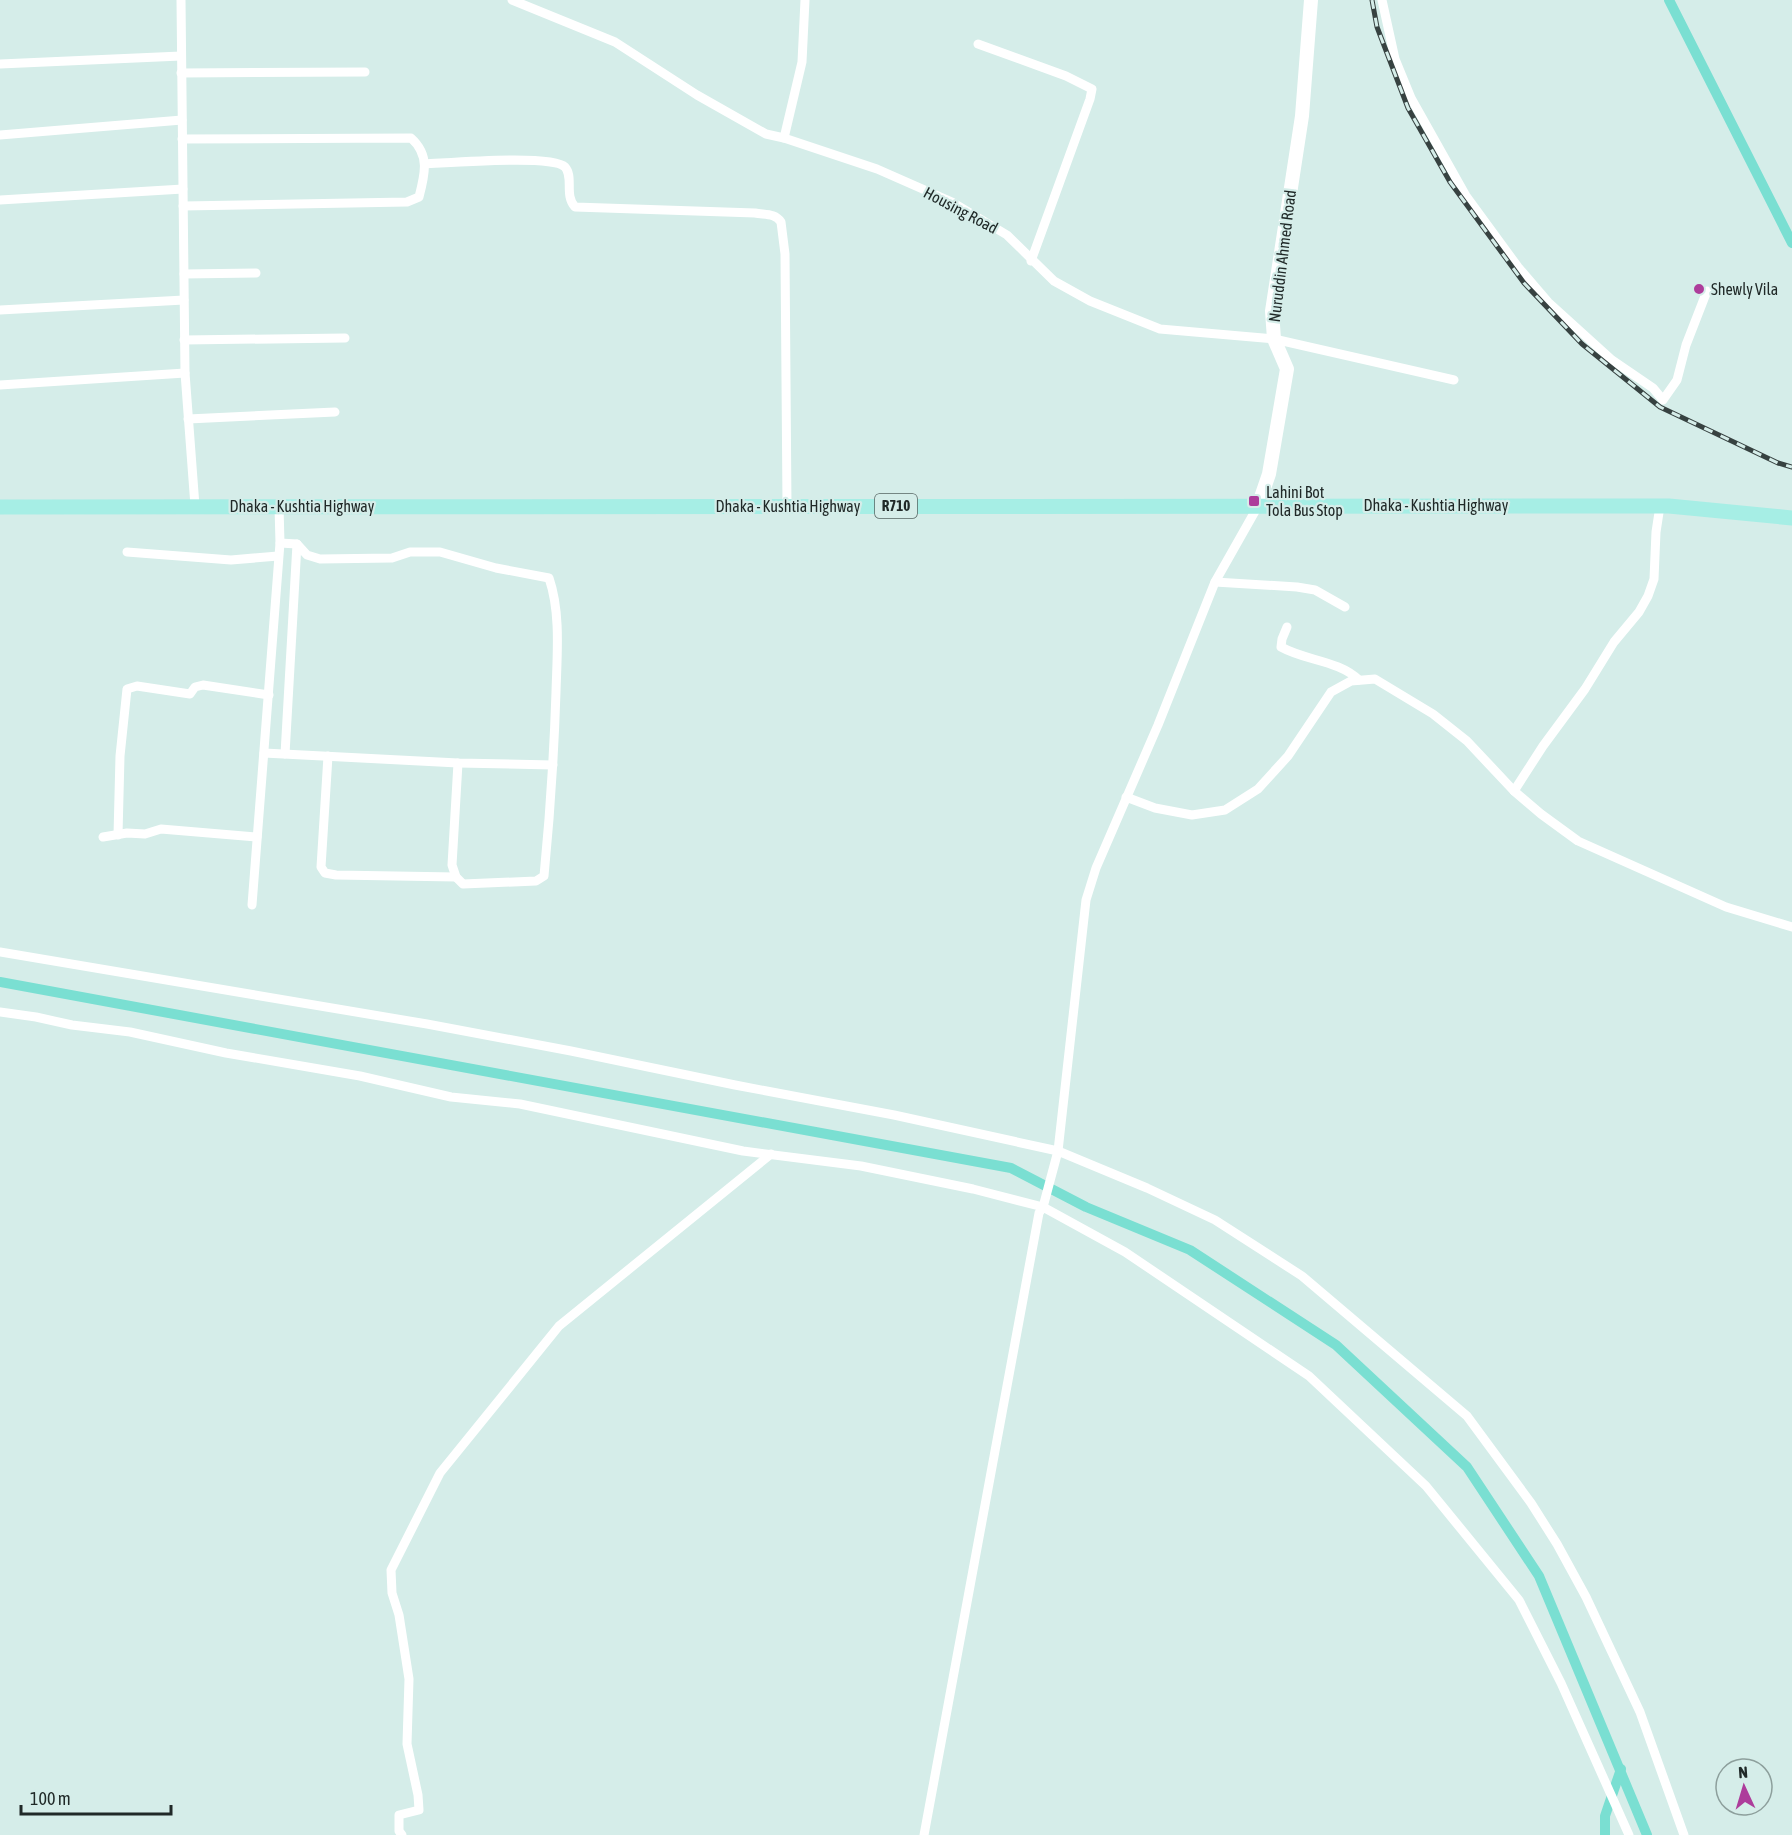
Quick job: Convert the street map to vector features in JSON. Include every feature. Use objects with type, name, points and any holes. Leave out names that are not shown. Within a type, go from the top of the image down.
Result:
[{"type":"main road","name":"Nuruddin Ahmed Road","points":[[1258,506],[1269,474],[1287,369],[1274,339],[1272,311],[1302,116],[1311,0]]},
{"type":"main road","name":"Dhaka - Kushtia Highway","points":[[0,507],[1660,506],[1792,518]]},
{"type":"street","points":[[181,0],[184,340],[195,506]]},
{"type":"street","name":"Housing Road","points":[[512,0],[615,42],[707,101],[766,134],[877,169],[952,202],[1007,236],[1054,281],[1090,301],[1160,329],[1274,339],[1454,380]]},
{"type":"street","points":[[784,138],[802,62],[805,0]]},
{"type":"street","points":[[1382,0],[1395,59],[1411,98],[1466,196],[1518,267],[1548,302],[1612,360],[1653,388],[1663,400],[1677,380],[1686,345],[1707,291]]},
{"type":"street","points":[[978,44],[1066,76],[1092,89],[1031,261]]},
{"type":"street","points":[[0,64],[181,56]]},
{"type":"street","points":[[181,73],[365,72]]},
{"type":"street","points":[[0,135],[182,120]]},
{"type":"street","points":[[182,139],[411,138],[421,147],[425,164],[419,197],[407,202],[183,206]]},
{"type":"street","points":[[425,164],[494,161],[554,162],[564,166],[568,172],[569,197],[575,207],[755,213],[779,218],[783,231],[785,254],[787,506]]},
{"type":"street","points":[[0,200],[183,189]]},
{"type":"street","points":[[183,274],[256,273]]},
{"type":"street","points":[[0,310],[184,300]]},
{"type":"street","points":[[184,340],[345,338]]},
{"type":"street","points":[[0,385],[185,373]]},
{"type":"street","points":[[188,418],[335,412]]},
{"type":"street","points":[[252,905],[280,543],[279,506]]},
{"type":"street","points":[[924,1835],[1039,1213],[1043,1207],[1058,1151],[1086,900],[1096,868],[1215,582],[1258,506]]},
{"type":"street","points":[[1514,791],[1543,746],[1585,689],[1614,642],[1639,612],[1648,596],[1654,579],[1656,532],[1660,506]]},
{"type":"street","points":[[280,543],[297,544],[308,555],[320,560],[392,558],[410,552],[440,552],[496,568],[549,578],[555,594],[557,659],[554,765],[544,876],[536,882],[463,884],[456,877],[452,866],[458,763]]},
{"type":"street","points":[[285,754],[297,544]]},
{"type":"street","points":[[127,552],[231,560],[278,556]]},
{"type":"street","points":[[1215,582],[1315,590],[1345,607]]},
{"type":"street","points":[[1287,627],[1281,647],[1294,654],[1323,661],[1352,674],[1359,680]]},
{"type":"street","points":[[1126,797],[1155,808],[1192,814],[1226,810],[1258,789],[1288,756],[1332,692],[1350,681],[1375,679],[1433,714],[1467,741],[1514,791],[1578,841],[1726,907],[1792,927]]},
{"type":"street","points":[[117,835],[120,756],[127,689],[137,686],[190,694],[195,687],[203,685],[269,695]]},
{"type":"street","points":[[264,753],[458,763],[554,765]]},
{"type":"street","points":[[328,756],[321,867],[325,873],[456,877]]},
{"type":"street","points":[[103,837],[145,834],[161,829],[257,837]]},
{"type":"street","points":[[0,952],[527,1043],[894,1115],[1058,1151],[1147,1188],[1215,1220],[1302,1276],[1467,1416],[1531,1503],[1586,1597],[1640,1712],[1684,1835]]},
{"type":"street","points":[[0,1012],[72,1025],[130,1032],[226,1053],[360,1076],[451,1097],[520,1104],[743,1151],[861,1166],[919,1177],[1043,1207],[1125,1252],[1309,1376],[1426,1486],[1519,1600],[1561,1683],[1629,1835]]},
{"type":"street","points":[[402,1835],[399,1831],[399,1815],[419,1810],[407,1743],[409,1679],[399,1616],[392,1593],[391,1570],[440,1473],[559,1326],[771,1154]]},
{"type":"waterway","points":[[1669,0],[1792,243]]},
{"type":"waterway","points":[[0,982],[1011,1168],[1086,1207],[1190,1250],[1336,1345],[1467,1467],[1539,1576],[1647,1835]]},
{"type":"waterway","points":[[1605,1835],[1605,1816],[1621,1769]]},
{"type":"railway","points":[[1372,0],[1377,27],[1408,108],[1450,182],[1524,283],[1582,344],[1660,407],[1778,463],[1792,467]]},
{"type":"place","name":"Shewly Vila","points":[[1699,289]]},
{"type":"place","name":"Lahini Bot Tola Bus Stop","points":[[1254,501]]}]
